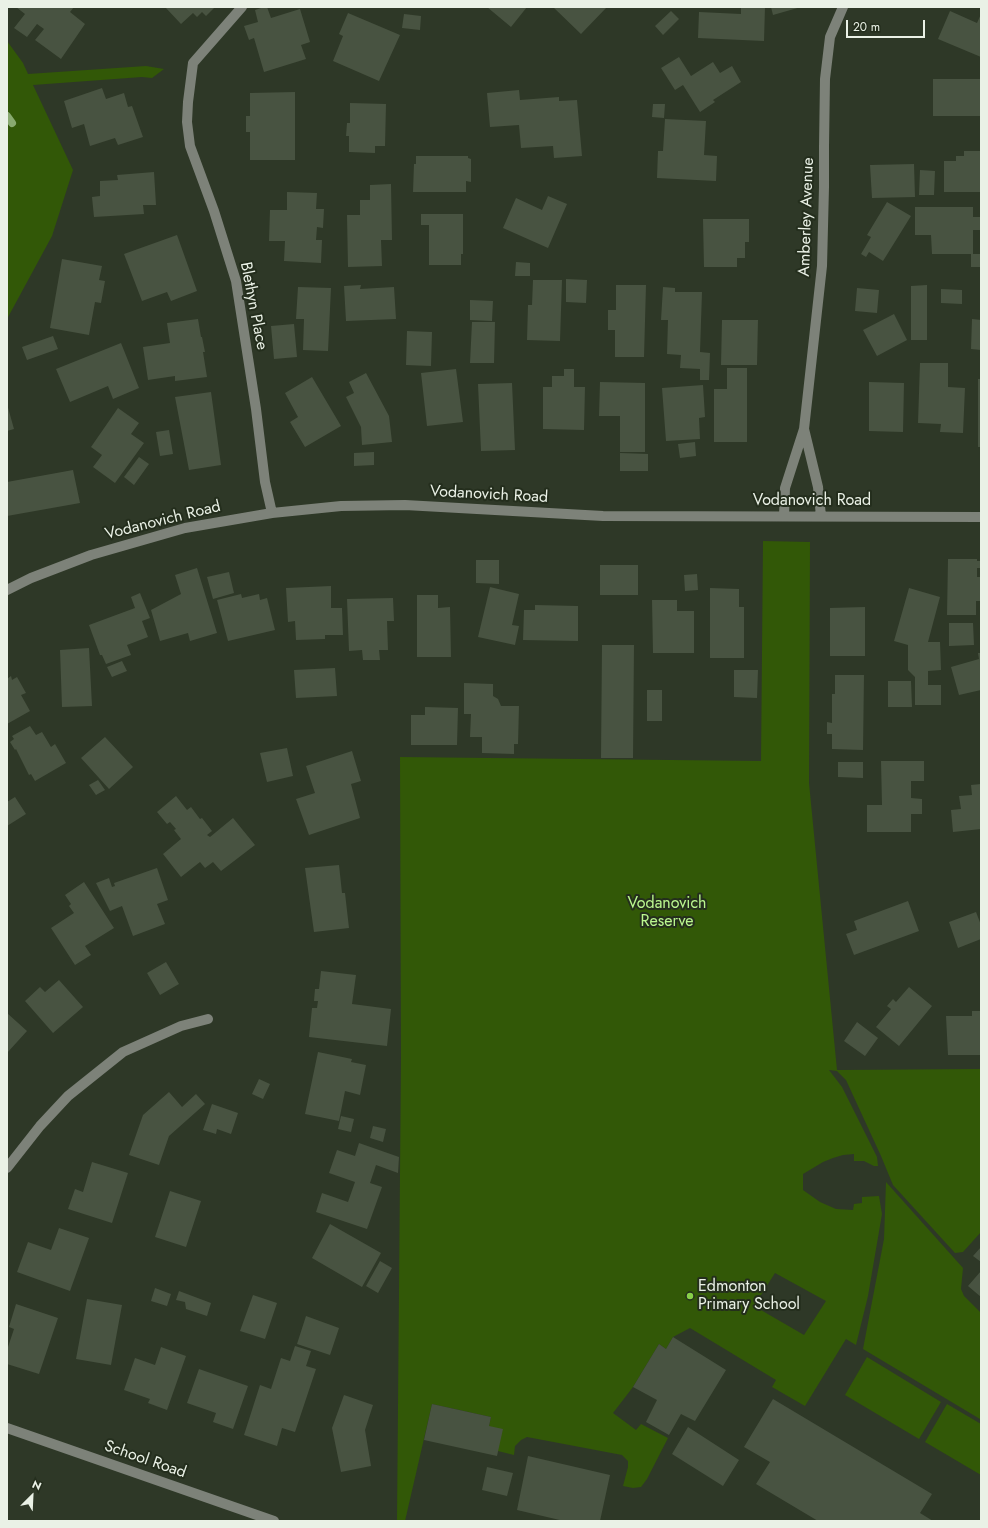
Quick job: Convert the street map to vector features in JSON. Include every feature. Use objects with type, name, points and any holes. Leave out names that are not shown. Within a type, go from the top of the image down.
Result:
[{"type":"street","name":"Blethyn Place","points":[[242,7],[193,63],[187,122],[190,146],[214,211],[236,281],[256,409],[265,482],[272,513]]},
{"type":"street","name":"Amberley Avenue","points":[[784,516],[785,488],[804,429],[822,266],[825,80],[830,37],[843,7]]},
{"type":"street","name":"Amberley Avenue","points":[[804,429],[818,487],[822,516]]},
{"type":"street","name":"Vodanovich Road","points":[[7,590],[31,578],[91,555],[192,526],[272,513],[341,506],[391,505],[603,516],[981,517]]},
{"type":"street","points":[[7,1168],[40,1126],[68,1096],[123,1052],[181,1026],[208,1019]]},
{"type":"street","name":"School Road","points":[[7,1428],[274,1521]]},
{"type":"green space","points":[[7,41],[23,63],[28,74],[146,66],[164,69],[152,78],[142,77],[33,85],[73,170],[52,236],[7,319]]},
{"type":"green space","name":"Vodanovich Reserve","points":[[763,541],[810,542],[809,783],[837,1070],[981,1069],[981,1232],[963,1252],[955,1253],[893,1185],[846,1080],[837,1071],[829,1070],[842,1087],[877,1157],[878,1166],[874,1166],[864,1161],[854,1161],[854,1154],[833,1158],[803,1174],[803,1190],[820,1202],[836,1209],[853,1210],[854,1204],[862,1203],[862,1197],[879,1196],[882,1214],[868,1296],[856,1345],[846,1339],[805,1406],[772,1387],[776,1380],[690,1328],[673,1337],[666,1349],[659,1344],[633,1387],[613,1413],[636,1430],[641,1424],[668,1438],[647,1479],[641,1487],[633,1488],[623,1486],[628,1461],[622,1455],[527,1437],[515,1446],[514,1455],[498,1451],[489,1426],[491,1417],[432,1404],[405,1521],[397,1521],[401,1058],[400,757],[761,761]],"holes":[[[775,1273],[826,1301],[804,1335],[754,1306]]]},
{"type":"green space","points":[[886,1182],[963,1268],[961,1289],[964,1296],[981,1313],[980,1419],[863,1349],[884,1239]]},
{"type":"green space","points":[[867,1357],[941,1402],[919,1439],[845,1395]]},
{"type":"green space","points":[[947,1404],[981,1424],[981,1475],[925,1442]]},
{"type":"building","points":[[16,7],[74,7],[70,12],[85,24],[61,59],[35,40],[44,29],[37,24],[27,37],[14,28],[25,14]]},
{"type":"building","points":[[165,7],[215,7],[206,16],[202,12],[197,17],[193,13],[181,24]]},
{"type":"building","points":[[267,7],[271,18],[300,9],[310,42],[301,45],[306,59],[264,72],[254,38],[249,40],[244,26],[258,22],[255,10]]},
{"type":"building","points":[[487,7],[527,7],[511,27]]},
{"type":"building","points":[[553,7],[607,7],[581,34]]},
{"type":"building","points":[[741,7],[765,7],[764,41],[698,38],[699,12],[741,14]]},
{"type":"building","points":[[771,7],[801,7],[773,15]]},
{"type":"building","points":[[671,11],[679,19],[663,35],[655,26]]},
{"type":"building","points":[[950,11],[977,23],[981,14],[981,57],[938,39]]},
{"type":"building","points":[[348,13],[400,35],[379,81],[333,61],[343,36],[339,34]]},
{"type":"building","points":[[404,14],[421,16],[420,30],[402,28]]},
{"type":"building","points":[[679,57],[691,76],[713,62],[720,73],[732,66],[741,82],[713,100],[715,102],[700,112],[683,85],[675,90],[661,68]]},
{"type":"building","points":[[933,79],[981,79],[981,116],[933,116]]},
{"type":"building","points":[[102,88],[106,99],[124,93],[128,107],[132,106],[143,137],[118,145],[115,138],[90,146],[84,124],[72,128],[64,101]]},
{"type":"building","points":[[519,90],[520,100],[559,97],[559,101],[577,100],[582,156],[554,158],[553,146],[521,148],[519,125],[490,127],[487,93]]},
{"type":"building","points":[[295,92],[295,160],[250,160],[250,132],[246,132],[246,116],[250,116],[250,93]]},
{"type":"building","points":[[350,103],[386,104],[385,146],[375,146],[375,153],[349,152],[349,136],[346,136],[347,123],[350,123]]},
{"type":"building","points":[[653,104],[665,104],[664,118],[652,117]]},
{"type":"building","points":[[665,119],[706,121],[704,155],[717,156],[716,181],[657,178],[658,151],[663,151]]},
{"type":"building","points":[[964,151],[981,151],[981,192],[944,192],[944,161],[956,161],[956,156],[964,156]]},
{"type":"building","points":[[416,156],[468,156],[468,158],[471,159],[471,182],[466,181],[466,192],[413,192],[414,164],[416,164]]},
{"type":"building","points":[[914,164],[915,197],[872,198],[870,165]]},
{"type":"building","points":[[920,170],[935,171],[934,195],[919,195]]},
{"type":"building","points":[[154,172],[156,205],[143,205],[144,214],[94,217],[92,197],[100,196],[100,181],[118,180],[117,175]]},
{"type":"building","points":[[391,184],[392,240],[381,240],[382,266],[348,267],[347,215],[360,215],[360,200],[370,200],[370,185]]},
{"type":"building","points":[[287,192],[317,193],[316,209],[324,209],[323,228],[317,227],[316,240],[322,240],[321,263],[284,261],[285,241],[269,241],[270,210],[287,210]]},
{"type":"building","points":[[548,196],[567,204],[548,248],[503,228],[516,198],[542,210]]},
{"type":"building","points":[[887,202],[911,216],[883,261],[869,252],[866,257],[861,254],[871,237],[867,235]]},
{"type":"building","points":[[915,207],[973,207],[973,217],[981,217],[981,230],[973,230],[973,254],[981,254],[981,267],[971,267],[971,254],[932,254],[931,235],[915,235]]},
{"type":"building","points":[[421,214],[463,214],[463,254],[461,254],[461,265],[429,265],[429,225],[421,225]]},
{"type":"building","points":[[703,219],[749,219],[749,242],[745,242],[745,258],[737,258],[737,267],[704,267]]},
{"type":"building","points":[[177,235],[197,291],[171,301],[167,292],[142,301],[124,254]]},
{"type":"building","points":[[62,259],[102,266],[99,280],[105,281],[101,303],[95,302],[89,335],[50,328]]},
{"type":"building","points":[[516,262],[530,263],[530,276],[515,276]]},
{"type":"building","points":[[566,279],[587,280],[586,303],[566,302]]},
{"type":"building","points":[[533,280],[562,280],[560,341],[527,340],[528,305],[532,305]]},
{"type":"building","points":[[361,285],[360,289],[394,287],[396,319],[346,321],[344,286]]},
{"type":"building","points":[[616,285],[646,285],[644,357],[615,357],[615,330],[608,330],[608,310],[616,310]]},
{"type":"building","points":[[927,285],[927,340],[911,340],[911,286]]},
{"type":"building","points":[[298,287],[331,288],[328,351],[303,350],[304,319],[296,319]]},
{"type":"building","points":[[663,287],[675,288],[675,292],[702,292],[700,352],[710,353],[709,380],[700,380],[700,369],[680,368],[681,355],[667,354],[668,320],[661,320]]},
{"type":"building","points":[[857,288],[879,290],[877,313],[855,311]]},
{"type":"building","points":[[941,289],[962,290],[962,304],[941,303]]},
{"type":"building","points":[[470,300],[493,301],[492,321],[470,320]]},
{"type":"building","points":[[894,314],[907,340],[877,356],[863,330]]},
{"type":"building","points":[[198,319],[205,352],[203,352],[207,377],[175,381],[175,376],[148,380],[143,347],[170,343],[167,323]]},
{"type":"building","points":[[972,319],[981,320],[981,350],[971,349]]},
{"type":"building","points":[[722,320],[758,320],[757,365],[721,365]]},
{"type":"building","points":[[472,322],[495,322],[494,363],[470,363]]},
{"type":"building","points":[[294,324],[297,357],[274,359],[271,326]]},
{"type":"building","points":[[407,331],[432,332],[431,366],[406,365]]},
{"type":"building","points":[[53,336],[58,349],[27,360],[22,347]]},
{"type":"building","points":[[121,343],[139,388],[113,399],[108,386],[70,402],[56,369]]},
{"type":"building","points":[[920,363],[948,363],[948,387],[965,388],[963,433],[940,432],[941,424],[918,423]]},
{"type":"building","points":[[727,368],[747,368],[747,442],[714,442],[714,389],[727,389]]},
{"type":"building","points":[[456,369],[463,422],[427,426],[421,373]]},
{"type":"building","points":[[564,369],[574,369],[574,387],[585,387],[584,430],[543,429],[543,387],[552,387],[552,376],[564,376]]},
{"type":"building","points":[[366,373],[389,416],[392,442],[362,445],[361,427],[346,397],[354,393],[349,382]]},
{"type":"building","points":[[312,377],[341,426],[305,447],[290,422],[298,417],[285,393]]},
{"type":"building","points":[[978,379],[981,379],[981,447],[978,447]]},
{"type":"building","points":[[600,382],[645,383],[645,452],[620,452],[620,416],[599,416]]},
{"type":"building","points":[[869,382],[904,383],[903,432],[869,431]]},
{"type":"building","points":[[512,383],[515,450],[481,451],[478,384]]},
{"type":"building","points":[[703,385],[705,417],[699,418],[700,439],[666,441],[662,388]]},
{"type":"building","points":[[211,392],[221,465],[189,470],[175,397]]},
{"type":"building","points":[[7,404],[14,429],[7,431]]},
{"type":"building","points":[[118,408],[139,423],[131,434],[144,443],[115,483],[93,467],[102,455],[91,447]]},
{"type":"building","points":[[169,430],[173,454],[160,456],[156,432]]},
{"type":"building","points":[[695,442],[696,456],[680,458],[678,444]]},
{"type":"building","points":[[374,452],[374,465],[354,466],[354,453]]},
{"type":"building","points":[[620,453],[648,454],[648,471],[620,471]]},
{"type":"building","points":[[139,457],[149,464],[134,485],[124,477]]},
{"type":"building","points":[[73,470],[80,503],[7,516],[7,482]]},
{"type":"building","points":[[948,559],[977,559],[977,561],[981,561],[981,568],[977,568],[977,577],[981,577],[981,601],[976,601],[976,615],[947,615]]},
{"type":"building","points":[[476,560],[499,560],[499,584],[476,583]]},
{"type":"building","points":[[600,565],[638,565],[638,595],[600,595]]},
{"type":"building","points":[[197,568],[217,633],[190,641],[188,633],[160,641],[151,610],[181,594],[175,575]]},
{"type":"building","points":[[229,572],[234,593],[213,599],[207,577]]},
{"type":"building","points":[[697,574],[698,590],[685,591],[684,575]]},
{"type":"building","points":[[331,586],[331,608],[342,608],[343,635],[325,635],[325,639],[296,640],[295,621],[288,622],[286,588]]},
{"type":"building","points":[[490,587],[519,594],[512,625],[519,626],[515,645],[478,637]]},
{"type":"building","points":[[710,588],[739,589],[739,607],[744,607],[744,658],[710,658]]},
{"type":"building","points":[[909,588],[940,597],[928,642],[940,642],[941,670],[928,671],[928,685],[941,685],[941,705],[915,705],[915,677],[908,670],[908,645],[894,641]]},
{"type":"building","points":[[140,593],[150,618],[142,621],[148,637],[127,645],[131,655],[106,664],[102,655],[100,655],[89,625],[135,608],[131,597]]},
{"type":"building","points":[[241,594],[242,598],[259,594],[260,600],[267,598],[275,630],[228,641],[217,600]]},
{"type":"building","points":[[417,595],[438,595],[438,608],[450,607],[451,657],[417,657]]},
{"type":"building","points":[[393,598],[394,621],[387,621],[388,650],[379,650],[380,660],[363,660],[362,650],[349,651],[347,599]]},
{"type":"building","points":[[652,600],[677,600],[677,611],[694,611],[694,653],[653,653]]},
{"type":"building","points":[[535,605],[578,606],[578,641],[523,640],[524,610],[535,610]]},
{"type":"building","points":[[865,607],[865,656],[830,656],[830,608]]},
{"type":"building","points":[[949,623],[973,623],[974,645],[949,646]]},
{"type":"building","points":[[602,645],[634,645],[633,758],[601,758]]},
{"type":"building","points":[[89,648],[92,706],[62,707],[60,650]]},
{"type":"building","points":[[978,653],[981,653],[981,690],[959,695],[951,667],[979,659]]},
{"type":"building","points":[[122,661],[127,671],[112,677],[107,667]]},
{"type":"building","points":[[335,668],[337,696],[296,698],[294,670]]},
{"type":"building","points":[[734,670],[758,670],[757,698],[734,697]]},
{"type":"building","points":[[835,675],[864,675],[863,750],[832,749],[832,734],[827,734],[827,722],[832,723],[832,694],[835,694]]},
{"type":"building","points":[[11,676],[12,680],[17,677],[26,693],[21,695],[30,711],[7,724],[7,679]]},
{"type":"building","points":[[888,681],[911,681],[912,707],[888,707]]},
{"type":"building","points":[[464,683],[493,684],[493,696],[498,699],[501,706],[519,706],[518,744],[514,744],[514,754],[482,753],[482,737],[470,737],[471,714],[464,714]]},
{"type":"building","points":[[647,690],[662,690],[662,721],[647,721]]},
{"type":"building","points":[[425,707],[458,708],[457,745],[411,745],[411,715],[425,715]]},
{"type":"building","points":[[30,726],[36,735],[42,732],[51,747],[55,744],[66,763],[35,781],[31,774],[29,775],[16,749],[15,750],[10,742],[14,739],[12,736]]},
{"type":"building","points":[[105,737],[133,767],[109,789],[81,758]]},
{"type":"building","points":[[287,748],[293,776],[267,782],[260,753]]},
{"type":"building","points":[[352,751],[361,781],[351,784],[360,818],[309,835],[296,799],[315,793],[306,766]]},
{"type":"building","points":[[881,761],[924,761],[924,781],[911,781],[911,798],[922,799],[922,814],[911,814],[911,832],[867,832],[867,805],[882,805]]},
{"type":"building","points":[[838,762],[863,762],[863,778],[838,777]]},
{"type":"building","points":[[98,780],[105,790],[96,795],[89,785]]},
{"type":"building","points":[[981,784],[981,829],[953,832],[951,810],[961,809],[959,796],[972,795],[971,785]]},
{"type":"building","points":[[176,796],[187,810],[191,807],[200,819],[202,818],[212,831],[207,835],[210,837],[233,818],[255,845],[221,871],[213,862],[205,868],[200,862],[181,877],[163,854],[181,839],[174,830],[176,829],[170,822],[167,824],[157,812]]},
{"type":"building","points":[[15,797],[26,814],[7,826],[7,802]]},
{"type":"building","points":[[339,865],[342,893],[345,893],[349,928],[314,932],[305,868]]},
{"type":"building","points":[[157,868],[168,900],[157,904],[165,924],[133,936],[122,906],[110,911],[96,883],[109,878],[112,887],[115,886],[114,883]]},
{"type":"building","points":[[84,882],[114,928],[85,946],[91,955],[75,965],[51,928],[74,913],[69,906],[71,904],[65,895]]},
{"type":"building","points":[[908,901],[919,931],[854,955],[846,934],[857,930],[854,921]]},
{"type":"building","points":[[976,912],[981,925],[981,939],[958,948],[949,922]]},
{"type":"building","points":[[166,962],[179,984],[160,995],[147,973]]},
{"type":"building","points":[[321,971],[356,975],[352,1004],[391,1009],[387,1046],[309,1037],[312,1008],[317,1008],[318,1001],[314,1001],[315,989],[319,989]]},
{"type":"building","points":[[59,980],[83,1007],[53,1033],[25,1001],[40,987],[45,992]]},
{"type":"building","points":[[909,987],[932,1006],[899,1046],[876,1027],[891,1009],[887,1006],[893,999],[896,1002]]},
{"type":"building","points":[[972,1011],[981,1011],[981,1055],[948,1055],[946,1016],[972,1016]]},
{"type":"building","points":[[7,1013],[27,1031],[7,1053]]},
{"type":"building","points":[[857,1022],[878,1038],[865,1056],[844,1041]]},
{"type":"building","points":[[318,1052],[352,1059],[351,1062],[366,1065],[360,1095],[345,1091],[339,1121],[305,1114]]},
{"type":"building","points":[[259,1079],[270,1084],[263,1099],[252,1094]]},
{"type":"building","points":[[169,1092],[182,1107],[196,1094],[205,1104],[169,1136],[159,1165],[129,1155],[143,1115]]},
{"type":"building","points":[[212,1104],[238,1113],[231,1134],[217,1129],[216,1134],[203,1130]]},
{"type":"building","points":[[341,1116],[354,1119],[351,1132],[338,1129]]},
{"type":"building","points":[[373,1126],[386,1129],[383,1142],[370,1138]]},
{"type":"building","points":[[359,1143],[399,1157],[398,1173],[376,1165],[370,1183],[382,1187],[367,1229],[316,1212],[322,1193],[348,1202],[355,1182],[329,1173],[337,1150],[355,1156]]},
{"type":"building","points":[[92,1162],[128,1173],[112,1223],[68,1209],[75,1189],[83,1192]]},
{"type":"building","points":[[170,1191],[201,1201],[186,1247],[155,1237]]},
{"type":"building","points":[[330,1224],[381,1253],[362,1287],[312,1258]]},
{"type":"building","points":[[59,1228],[89,1238],[70,1291],[17,1272],[28,1242],[51,1250]]},
{"type":"building","points":[[981,1247],[981,1262],[973,1256]]},
{"type":"building","points":[[380,1261],[392,1268],[378,1293],[366,1286]]},
{"type":"building","points":[[981,1271],[981,1297],[968,1286]]},
{"type":"building","points":[[155,1288],[171,1294],[167,1306],[151,1301]]},
{"type":"building","points":[[179,1291],[211,1303],[207,1316],[186,1309],[185,1302],[176,1300]]},
{"type":"building","points":[[253,1295],[277,1303],[265,1339],[240,1331]]},
{"type":"building","points":[[87,1299],[122,1305],[111,1365],[76,1359]]},
{"type":"building","points":[[16,1304],[58,1318],[39,1374],[7,1364],[7,1350],[14,1329],[9,1327]]},
{"type":"building","points":[[306,1316],[339,1328],[330,1355],[297,1344]]},
{"type":"building","points":[[673,1337],[726,1370],[695,1421],[681,1414],[669,1435],[646,1422],[657,1400],[633,1387],[659,1344],[666,1349]]},
{"type":"building","points":[[295,1346],[311,1351],[306,1366],[316,1369],[295,1432],[282,1428],[277,1446],[244,1435],[260,1385],[271,1389],[281,1358],[290,1361]]},
{"type":"building","points":[[161,1347],[186,1356],[167,1410],[148,1403],[150,1399],[124,1390],[135,1358],[155,1365]]},
{"type":"building","points":[[199,1369],[248,1386],[233,1429],[213,1422],[216,1413],[187,1403]]},
{"type":"building","points":[[344,1395],[373,1405],[365,1430],[371,1466],[341,1472],[332,1428]]},
{"type":"building","points":[[773,1399],[932,1494],[920,1513],[933,1521],[818,1521],[756,1484],[770,1462],[744,1447]]},
{"type":"building","points":[[432,1404],[491,1417],[489,1426],[503,1429],[497,1456],[424,1440]]},
{"type":"building","points":[[688,1427],[739,1460],[723,1486],[672,1454]]},
{"type":"building","points":[[528,1456],[610,1475],[600,1521],[564,1521],[517,1510]]},
{"type":"building","points":[[487,1467],[513,1473],[507,1496],[482,1490]]},
{"type":"waterway","points":[[7,116],[12,123]]},
{"type":"place","name":"Edmonton Primary School","points":[[690,1296]]}]
